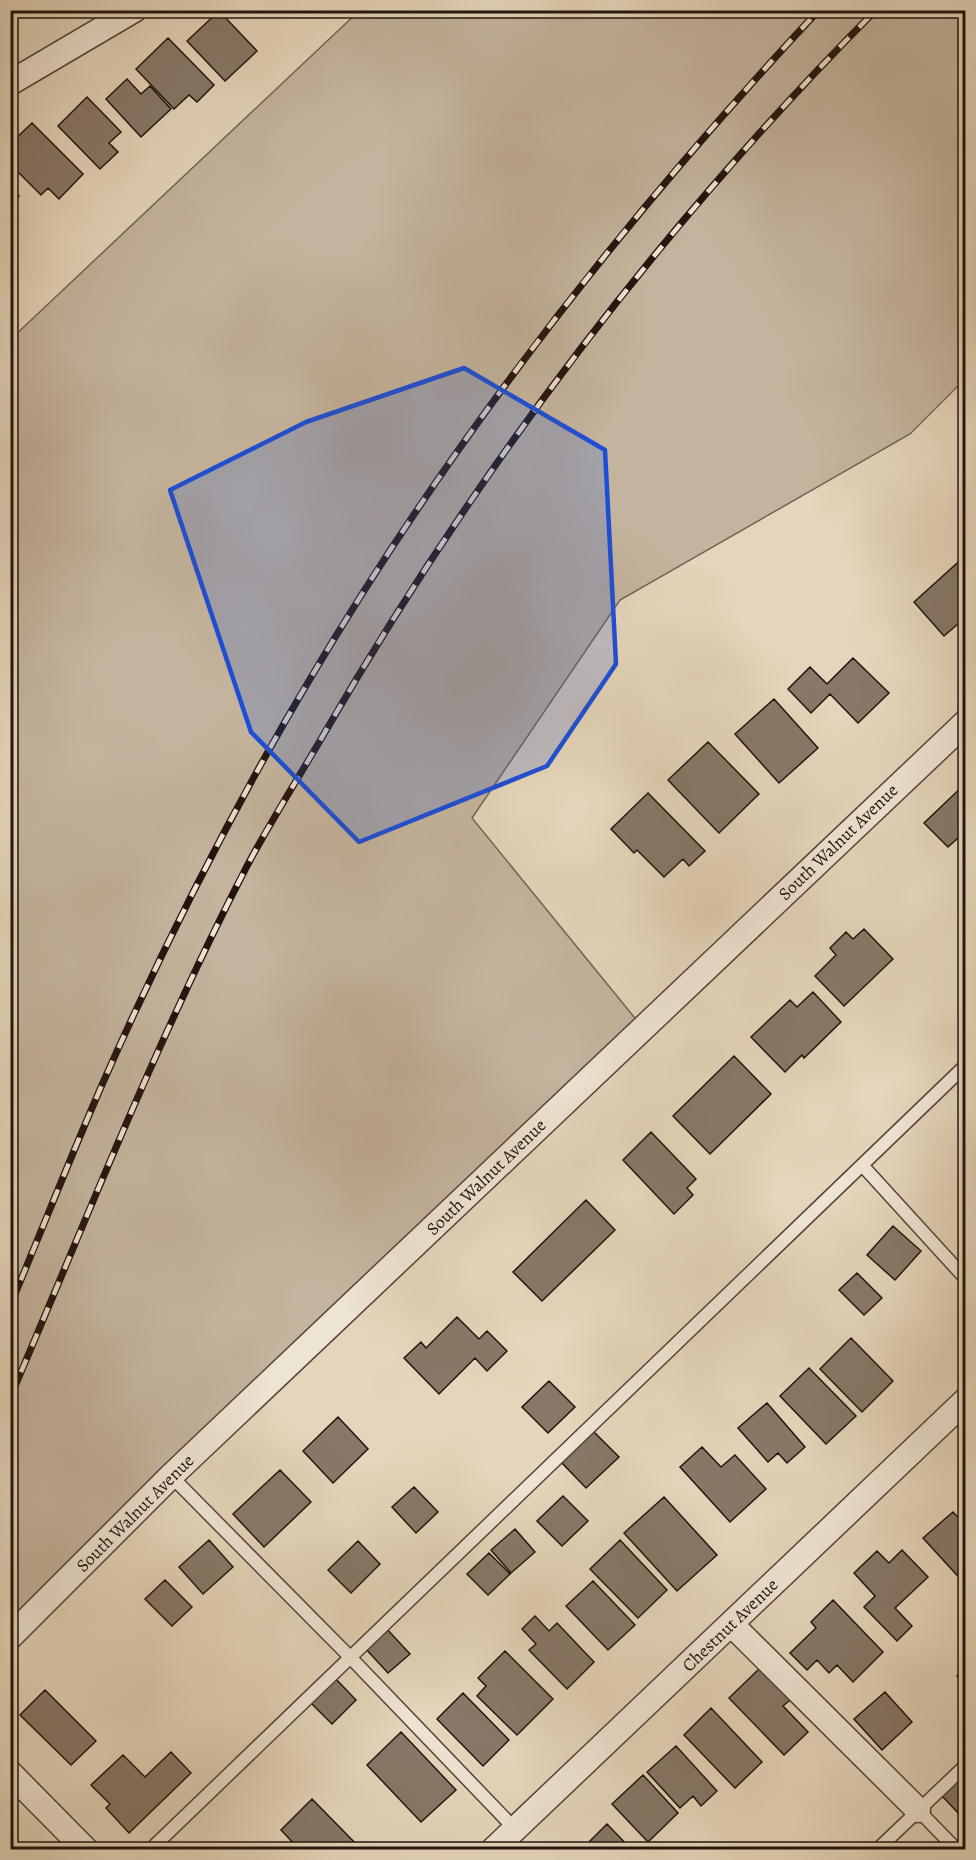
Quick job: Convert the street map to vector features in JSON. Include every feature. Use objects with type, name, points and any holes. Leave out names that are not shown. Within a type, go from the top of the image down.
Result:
[{"type":"street","points":[[10,83],[134,10]]},
{"type":"street","name":"South Walnut Avenue","points":[[10,1637],[171,1476],[966,722]]},
{"type":"street","name":"Chestnut Avenue","points":[[493,1850],[966,1400]]},
{"type":"street","points":[[731,1624],[918,1810]]},
{"type":"street","points":[[10,1773],[86,1850]]},
{"type":"lane","points":[[150,1850],[966,1065]]},
{"type":"lane","points":[[862,1165],[966,1279]]},
{"type":"lane","points":[[171,1476],[350,1657],[515,1829]]},
{"type":"lane","points":[[877,1850],[966,1764]]},
{"type":"lane","points":[[918,1810],[957,1850]]},
{"type":"highlighted area","points":[[464,368],[605,450],[616,664],[547,766],[359,842],[251,732],[170,490],[306,422]]},
{"type":"shaded area","points":[[359,11],[965,11],[965,40],[960,47],[966,63],[965,379],[910,434],[620,600],[472,818],[643,1028],[11,1637],[11,339]]},
{"type":"building","points":[[219,11],[257,51],[225,81],[187,41]]},
{"type":"building","points":[[168,38],[214,85],[197,102],[189,95],[174,109],[136,69]]},
{"type":"building","points":[[127,79],[141,94],[150,86],[171,109],[141,137],[106,99]]},
{"type":"building","points":[[87,97],[121,132],[109,143],[118,152],[100,169],[58,126]]},
{"type":"building","points":[[32,123],[83,174],[59,199],[48,188],[41,195],[10,164],[10,144]]},
{"type":"building","points":[[10,187],[19,196],[10,205]]},
{"type":"building","points":[[964,557],[966,617],[944,636],[914,602]]},
{"type":"building","points":[[853,658],[889,693],[858,723],[830,694],[811,713],[788,689],[810,667],[827,684]]},
{"type":"building","points":[[774,699],[818,748],[779,783],[735,734]]},
{"type":"building","points":[[708,742],[759,794],[719,833],[668,780]]},
{"type":"building","points":[[966,783],[966,831],[948,847],[924,823]]},
{"type":"building","points":[[648,793],[705,851],[689,866],[683,859],[664,877],[637,850],[634,853],[611,829]]},
{"type":"building","points":[[864,929],[893,959],[844,1006],[815,976],[836,955],[830,948],[846,932],[853,939]]},
{"type":"building","points":[[813,992],[841,1022],[804,1058],[802,1055],[785,1072],[751,1037],[790,1000],[797,1007]]},
{"type":"building","points":[[734,1056],[771,1094],[710,1154],[673,1116]]},
{"type":"building","points":[[651,1132],[696,1179],[687,1188],[693,1195],[674,1214],[623,1160]]},
{"type":"building","points":[[586,1200],[615,1230],[542,1301],[513,1272]]},
{"type":"building","points":[[893,1226],[921,1251],[895,1280],[867,1255]]},
{"type":"building","points":[[857,1273],[882,1298],[864,1315],[839,1290]]},
{"type":"building","points":[[457,1317],[479,1339],[487,1331],[507,1351],[487,1371],[475,1358],[439,1394],[404,1358],[421,1342],[426,1348]]},
{"type":"building","points":[[851,1338],[893,1381],[862,1412],[820,1369]]},
{"type":"building","points":[[809,1368],[856,1416],[826,1444],[780,1396]]},
{"type":"building","points":[[549,1381],[575,1407],[548,1433],[522,1407]]},
{"type":"building","points":[[767,1403],[805,1447],[787,1463],[778,1453],[768,1462],[738,1428]]},
{"type":"building","points":[[338,1417],[368,1449],[333,1483],[303,1451]]},
{"type":"building","points":[[593,1431],[619,1457],[586,1488],[561,1462]]},
{"type":"building","points":[[702,1447],[721,1467],[735,1455],[766,1489],[730,1522],[680,1467]]},
{"type":"building","points":[[280,1470],[311,1502],[264,1547],[233,1514]]},
{"type":"building","points":[[414,1487],[438,1512],[416,1533],[392,1507]]},
{"type":"building","points":[[563,1496],[588,1521],[562,1546],[537,1521]]},
{"type":"building","points":[[664,1497],[717,1555],[677,1591],[624,1533]]},
{"type":"building","points":[[953,1512],[966,1526],[966,1585],[923,1538]]},
{"type":"building","points":[[515,1529],[535,1552],[511,1573],[491,1550]]},
{"type":"building","points":[[209,1540],[233,1567],[203,1594],[179,1567]]},
{"type":"building","points":[[620,1540],[667,1590],[638,1618],[590,1569]]},
{"type":"building","points":[[358,1541],[380,1564],[351,1593],[328,1570]]},
{"type":"building","points":[[902,1550],[928,1577],[895,1608],[912,1626],[897,1641],[864,1607],[875,1596],[854,1573],[877,1551],[889,1563]]},
{"type":"building","points":[[489,1553],[510,1574],[488,1595],[467,1574]]},
{"type":"building","points":[[165,1580],[192,1607],[172,1626],[145,1599]]},
{"type":"building","points":[[593,1581],[635,1625],[608,1650],[566,1606]]},
{"type":"building","points":[[833,1600],[883,1652],[853,1682],[837,1665],[829,1673],[817,1660],[807,1670],[790,1653],[816,1628],[811,1622]]},
{"type":"building","points":[[535,1616],[549,1631],[557,1623],[594,1662],[567,1689],[529,1650],[536,1644],[522,1629]]},
{"type":"building","points":[[385,1627],[410,1654],[388,1673],[364,1647]]},
{"type":"building","points":[[505,1651],[553,1699],[517,1735],[477,1696],[486,1686],[478,1678]]},
{"type":"building","points":[[760,1668],[790,1700],[783,1706],[808,1732],[784,1755],[729,1698]]},
{"type":"building","points":[[966,1669],[966,1686],[957,1676]]},
{"type":"building","points":[[333,1676],[356,1700],[332,1724],[308,1700]]},
{"type":"building","points":[[45,1690],[96,1741],[71,1765],[20,1715]]},
{"type":"building","points":[[885,1692],[912,1722],[882,1750],[854,1719]]},
{"type":"building","points":[[463,1693],[509,1740],[483,1766],[437,1719]]},
{"type":"building","points":[[711,1708],[762,1762],[735,1788],[684,1735]]},
{"type":"building","points":[[401,1732],[456,1790],[421,1822],[367,1765]]},
{"type":"building","points":[[676,1746],[717,1791],[701,1806],[693,1796],[680,1808],[647,1772]]},
{"type":"building","points":[[171,1752],[191,1773],[129,1833],[106,1808],[110,1804],[91,1785],[123,1755],[145,1777]]},
{"type":"building","points":[[643,1775],[678,1813],[648,1842],[612,1804]]},
{"type":"building","points":[[963,1775],[966,1778],[966,1812],[961,1816],[942,1796]]},
{"type":"building","points":[[312,1799],[362,1850],[300,1850],[281,1830]]},
{"type":"building","points":[[607,1824],[632,1850],[581,1850]]},
{"type":"railway","points":[[10,1306],[105,1078],[176,926],[282,727],[365,589],[483,415],[611,248],[748,88],[819,10]]},
{"type":"railway","points":[[10,1398],[152,1064],[213,933],[264,835],[380,640],[507,449],[575,356],[720,178],[796,93],[876,10]]}]
